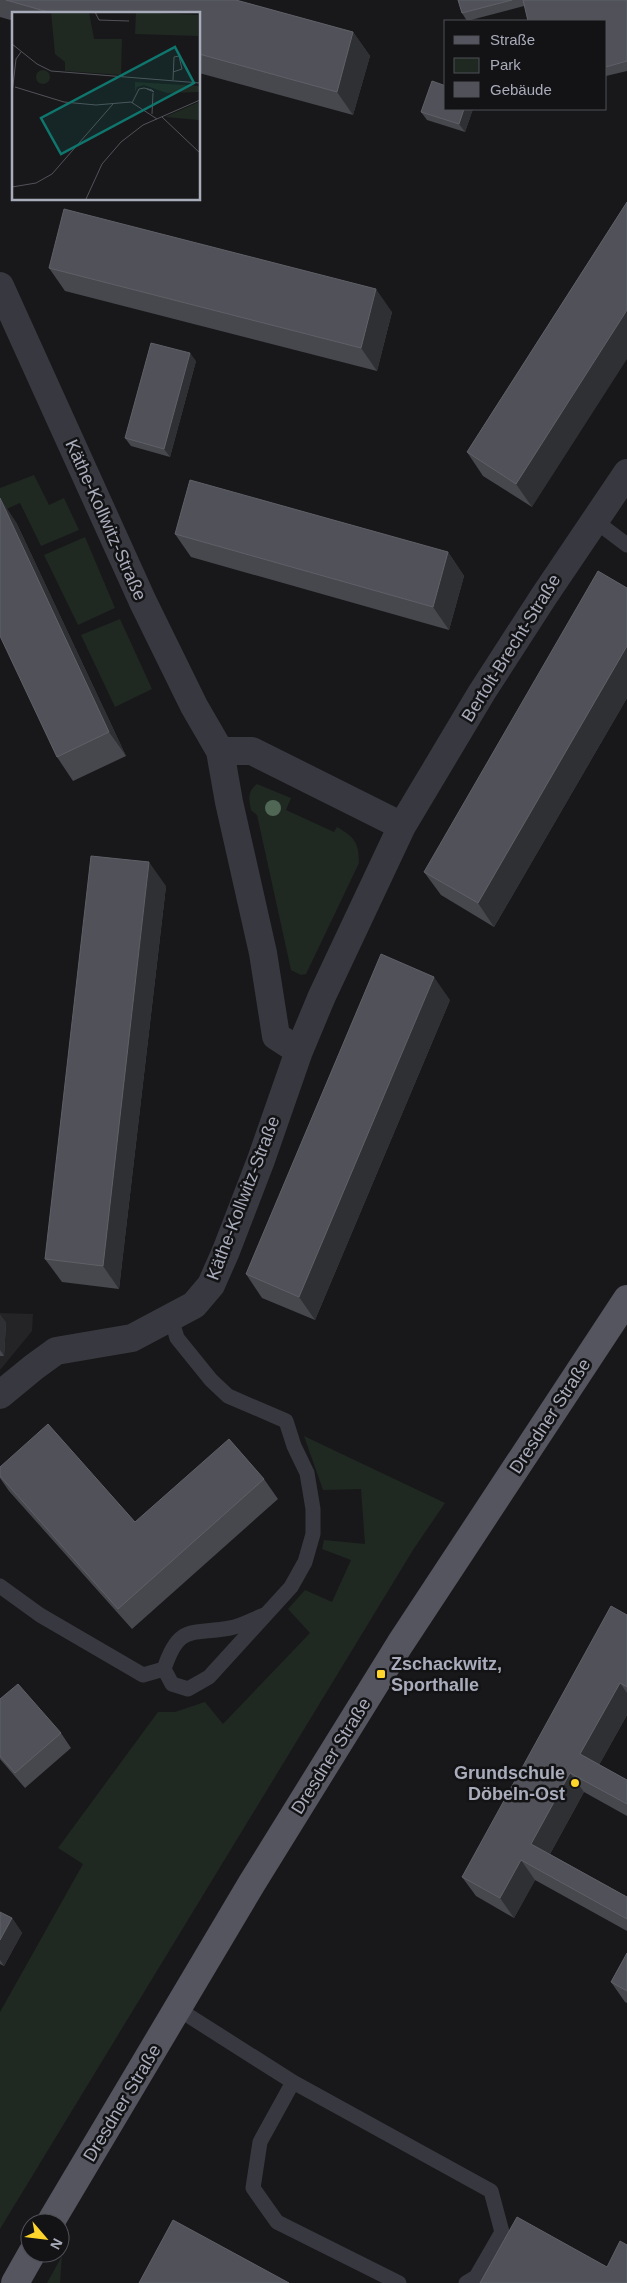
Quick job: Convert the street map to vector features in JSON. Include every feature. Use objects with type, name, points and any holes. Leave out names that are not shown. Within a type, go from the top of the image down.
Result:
[{"type":"main road","name":"Dresdner Straße","points":[[56,2213],[252,1883],[400,1644],[627,1299]]},
{"type":"main road","points":[[14,2283],[26,2263]]},
{"type":"street","name":"Käthe-Kollwitz-Straße","points":[[0,286],[142,602],[194,706],[220,751],[229,802],[263,952],[276,1036],[299,1051]]},
{"type":"street","name":"Bertolt-Brecht-Straße","points":[[402,826],[482,692],[594,520],[627,474]]},
{"type":"street","points":[[220,751],[252,751],[402,826]]},
{"type":"street","name":"Käthe-Kollwitz-Straße","points":[[0,1395],[56,1351],[132,1338],[194,1305],[211,1285],[261,1160],[299,1051],[322,996],[402,826]]},
{"type":"lane","points":[[594,520],[627,545]]},
{"type":"lane","points":[[171,1318],[176,1338],[211,1380],[228,1396],[286,1421],[294,1446],[307,1473],[313,1509],[313,1534],[305,1562],[291,1587],[209,1677],[188,1689],[172,1684],[164,1669],[171,1649],[182,1635],[232,1628],[264,1615]]},
{"type":"lane","points":[[0,1586],[40,1616],[143,1674],[164,1669]]},
{"type":"lane","points":[[178,2009],[293,2082],[490,2191],[502,2232],[476,2277],[466,2283]]},
{"type":"lane","points":[[293,2082],[260,2142],[253,2188],[277,2222],[399,2283]]},
{"type":"shaded area","points":[[0,1313],[33,1314],[32,1331],[0,1370]]},
{"type":"green space","points":[[34,475],[49,505],[64,498],[79,530],[41,546],[20,503],[0,512],[0,488]]},
{"type":"green space","points":[[85,537],[115,608],[78,625],[44,555]]},
{"type":"green space","points":[[120,619],[152,689],[115,707],[81,635]]},
{"type":"green space","points":[[257,784],[291,798],[286,810],[334,832],[337,827],[351,837],[357,845],[359,863],[306,974],[301,975],[291,970],[257,815],[251,810],[250,806],[250,793]]},
{"type":"green space","points":[[304,1436],[445,1503],[413,1550],[0,2229],[0,2012],[83,1864],[58,1848],[158,1712],[175,1712],[205,1702],[223,1724],[310,1633],[288,1609],[305,1590],[332,1602],[351,1560],[322,1549],[324,1540],[365,1544],[361,1489],[323,1490]]},
{"type":"green space","points":[[58,2263],[61,2263],[60,2283],[47,2283]]},
{"type":"building","points":[[6,0],[236,0],[353,32],[337,92],[200,54],[200,12],[48,12]]},
{"type":"building","points":[[458,0],[512,0],[462,13]]},
{"type":"building","points":[[523,0],[627,0],[627,61],[607,67],[607,20],[528,20]]},
{"type":"building","points":[[432,81],[444,85],[444,110],[464,110],[459,124],[421,112]]},
{"type":"building","points":[[627,202],[627,310],[516,484],[467,452]]},
{"type":"building","points":[[64,209],[376,289],[361,348],[49,268]]},
{"type":"building","points":[[151,343],[190,353],[164,449],[125,438]]},
{"type":"building","points":[[190,480],[448,552],[433,607],[175,534]]},
{"type":"building","points":[[0,498],[109,732],[57,757],[0,636]]},
{"type":"building","points":[[598,571],[627,588],[627,646],[478,903],[424,872]]},
{"type":"building","points":[[91,856],[149,862],[103,1266],[45,1259]]},
{"type":"building","points":[[381,954],[434,977],[299,1297],[246,1274]]},
{"type":"building","points":[[48,1424],[135,1522],[229,1439],[264,1479],[118,1609],[0,1476],[0,1467]]},
{"type":"building","points":[[611,1606],[627,1615],[627,1687],[620,1683],[580,1754],[627,1780],[627,1804],[570,1773],[531,1844],[627,1897],[627,1919],[521,1860],[500,1898],[462,1877]]},
{"type":"building","points":[[18,1684],[61,1733],[15,1773],[0,1756],[0,1699]]},
{"type":"building","points":[[0,1912],[12,1918],[0,1940]]},
{"type":"building","points":[[627,1953],[627,1991],[611,1982]]},
{"type":"building","points":[[517,2217],[607,2267],[620,2241],[627,2245],[627,2283],[480,2283]]},
{"type":"building","points":[[173,2220],[289,2283],[139,2283]]},
{"type":"place","name":"Zschackwitz, Sporthalle","points":[[381,1674]]},
{"type":"place","name":"Grundschule Döbeln-Ost","points":[[575,1783]]}]
